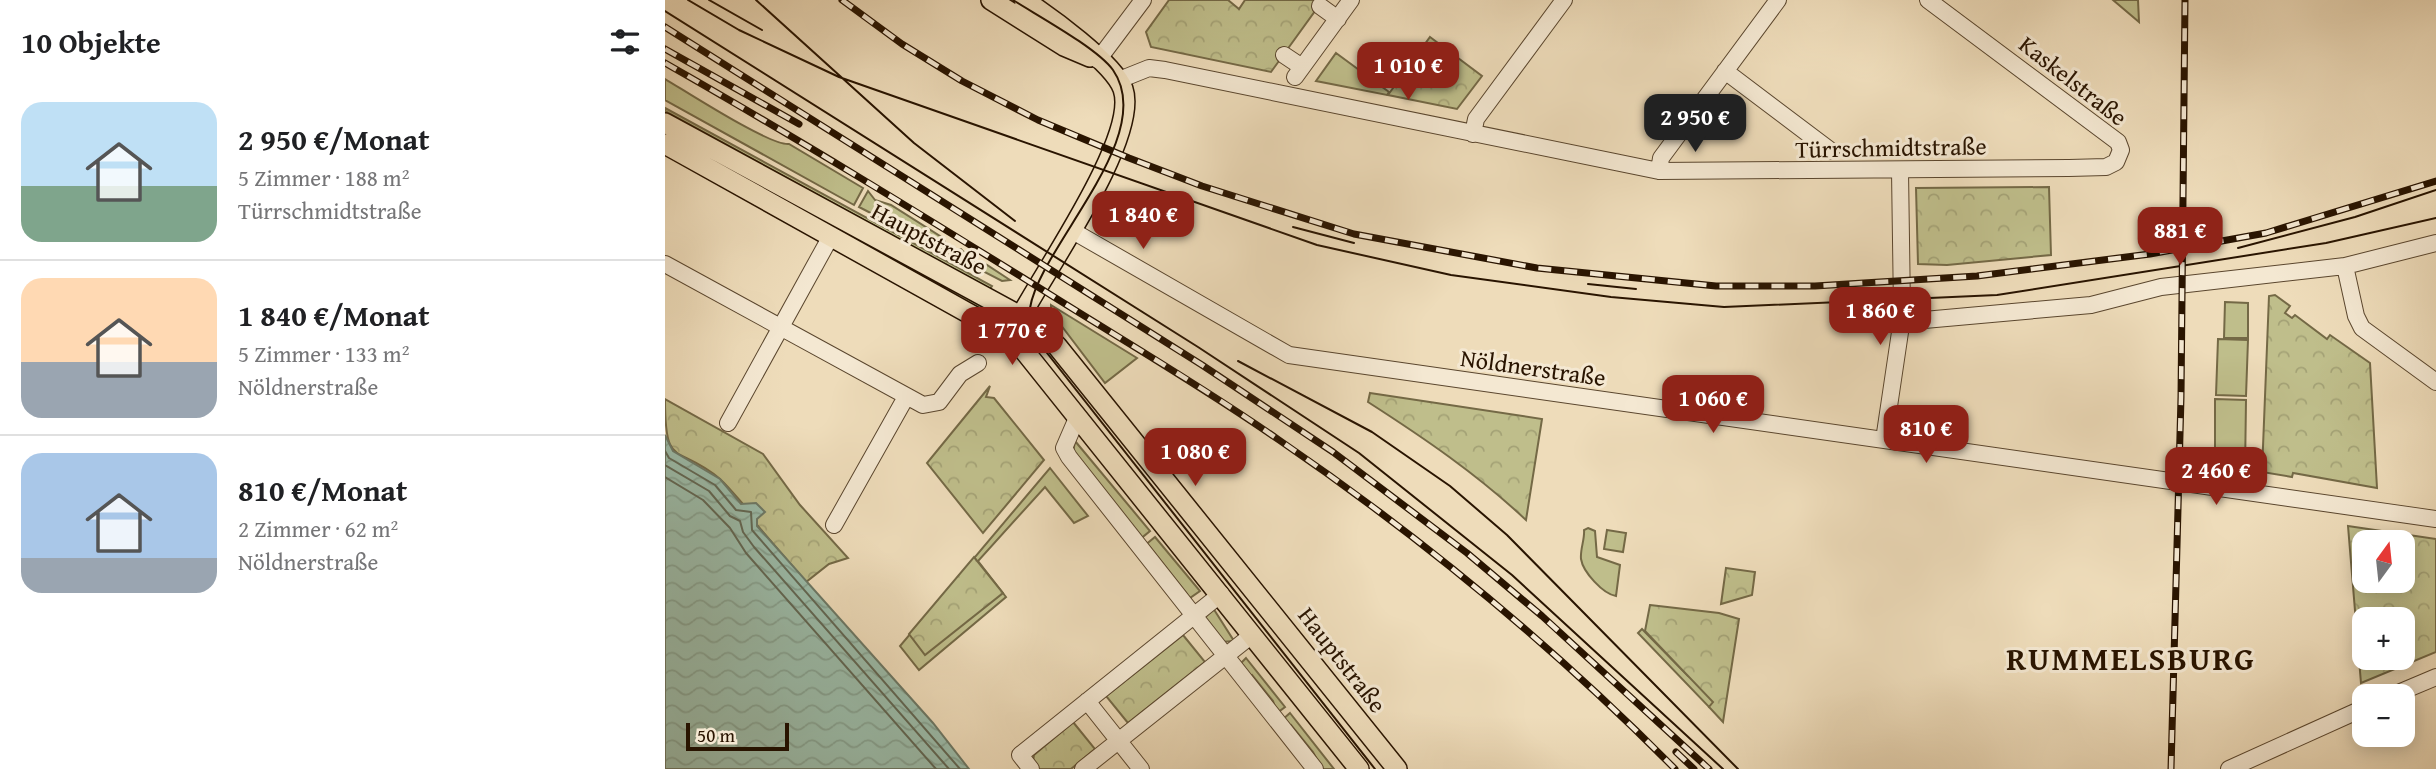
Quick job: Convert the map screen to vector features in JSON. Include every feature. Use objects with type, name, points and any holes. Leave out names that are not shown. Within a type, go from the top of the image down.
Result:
[{"type":"main road","points":[[991,0],[1064,46],[1098,60]]},
{"type":"main road","points":[[1009,338],[1101,176],[1121,123],[1125,101],[1119,80],[1067,29],[1024,0]]},
{"type":"main road","name":"Hauptstraße","points":[[665,123],[1035,324],[1057,346],[1397,769]]},
{"type":"main road","name":"Hauptstraße","points":[[665,144],[1009,338],[1033,360],[1359,769]]},
{"type":"street","points":[[1098,60],[1143,0]]},
{"type":"street","points":[[1284,55],[1298,72],[1351,0]]},
{"type":"street","points":[[1473,134],[1476,119],[1564,0]]},
{"type":"street","points":[[1659,171],[1661,158],[1778,0]]},
{"type":"street","name":"Kaskelstraße","points":[[1928,0],[2118,142],[2121,150]]},
{"type":"street","points":[[1320,6],[1338,19]]},
{"type":"street","name":"Türrschmidtstraße","points":[[1119,80],[1149,68],[1161,69],[1659,171],[1900,171],[2106,167],[2116,162],[2121,150]]},
{"type":"street","points":[[1725,71],[1831,151]]},
{"type":"street","points":[[1884,440],[1902,314],[1900,171]]},
{"type":"street","name":"Nöldnerstraße","points":[[1071,230],[1289,355],[2436,519]]},
{"type":"street","points":[[728,423],[831,236]]},
{"type":"street","points":[[1902,314],[2091,305],[2161,287],[2345,266],[2436,243]]},
{"type":"street","points":[[665,264],[923,405],[939,402],[960,374],[978,363]]},
{"type":"street","points":[[2345,266],[2356,316],[2362,328],[2436,383]]},
{"type":"street","points":[[834,525],[906,397]]},
{"type":"street","points":[[1077,418],[1064,448],[1117,520],[1315,769]]},
{"type":"street","points":[[1031,769],[1020,755],[1221,594]]},
{"type":"street","points":[[1083,769],[1252,635]]},
{"type":"street","points":[[2415,686],[2436,677]]},
{"type":"street","points":[[1087,701],[1141,769]]},
{"type":"street","points":[[2229,769],[2352,713]]},
{"type":"green space","points":[[1169,0],[1228,0],[1239,9],[1245,0],[1323,0],[1271,72],[1151,47],[1146,32]]},
{"type":"green space","points":[[2113,0],[2138,0],[2139,22]]},
{"type":"green space","points":[[1430,37],[1482,76],[1457,109],[1388,95]]},
{"type":"green space","points":[[1336,53],[1389,92],[1387,95],[1316,81]]},
{"type":"green space","points":[[665,79],[747,128],[789,144],[863,188],[854,205],[665,100]]},
{"type":"green space","points":[[665,108],[992,286],[990,289],[665,111]]},
{"type":"green space","points":[[665,130],[987,306],[984,311],[665,137]]},
{"type":"green space","points":[[2049,187],[2051,255],[1947,265],[1918,264],[1916,188]]},
{"type":"green space","points":[[868,191],[875,200],[891,205],[943,238],[946,244],[955,250],[961,249],[971,260],[987,265],[1010,280],[1002,281],[859,207]]},
{"type":"green space","points":[[2275,295],[2290,306],[2285,313],[2292,318],[2295,315],[2327,339],[2330,335],[2370,363],[2377,488],[2293,473],[2292,477],[2262,472],[2269,296]]},
{"type":"green space","points":[[2225,302],[2248,303],[2248,338],[2224,338]]},
{"type":"green space","points":[[1051,305],[1137,358],[1105,383],[1051,312]]},
{"type":"green space","points":[[2218,339],[2248,340],[2246,396],[2216,395]]},
{"type":"green space","points":[[990,386],[986,397],[994,398],[1044,460],[983,533],[927,463]]},
{"type":"green space","points":[[1370,393],[1542,419],[1526,520],[1450,457],[1368,402]]},
{"type":"green space","points":[[665,399],[763,454],[800,505],[848,558],[829,564],[806,582],[757,525],[757,519],[725,484],[671,446]]},
{"type":"green space","points":[[2215,399],[2246,400],[2245,472],[2215,466]]},
{"type":"green space","points":[[1075,441],[1150,531],[1139,540],[1073,453]]},
{"type":"green space","points":[[1050,468],[1088,516],[1074,523],[1045,487],[978,561],[1006,597],[919,670],[900,646]]},
{"type":"green space","points":[[2348,526],[2375,530],[2352,530],[2352,574]]},
{"type":"green space","points":[[1588,528],[1595,531],[1597,557],[1620,565],[1616,596],[1600,587],[1583,564],[1581,555],[1584,530]]},
{"type":"green space","points":[[1607,530],[1626,533],[1623,552],[1604,549]]},
{"type":"green space","points":[[2415,536],[2436,539],[2436,652],[2415,661],[2415,607],[2355,607],[2354,593],[2415,593]]},
{"type":"green space","points":[[1155,537],[1200,591],[1187,600],[1187,594],[1149,546],[1144,546]]},
{"type":"green space","points":[[974,557],[1003,593],[925,655],[909,634]]},
{"type":"green space","points":[[1726,568],[1755,572],[1752,595],[1721,604]]},
{"type":"green space","points":[[1650,605],[1719,613],[1739,619],[1723,722],[1709,707],[1713,702],[1645,631]]},
{"type":"green space","points":[[1213,608],[1234,641],[1221,642],[1205,618]]},
{"type":"green space","points":[[1642,629],[1688,676],[1723,695],[1709,707],[1638,633]]},
{"type":"green space","points":[[1183,635],[1205,662],[1128,723],[1106,696]]},
{"type":"green space","points":[[1246,658],[1285,707],[1277,713],[1273,701],[1252,675],[1249,676],[1239,665]]},
{"type":"green space","points":[[2360,670],[2392,670],[2361,683]]},
{"type":"green space","points":[[1290,713],[1334,769],[1322,769],[1313,752],[1291,725],[1288,726],[1282,720]]},
{"type":"green space","points":[[1073,722],[1095,749],[1071,769],[1039,769],[1033,761],[1034,755]]},
{"type":"water","points":[[665,435],[673,451],[720,479],[741,504],[756,503],[765,512],[757,519],[757,526],[933,723],[969,769],[665,769]]},
{"type":"tram line","points":[[688,0],[739,30],[839,77],[1317,245],[1451,275],[1611,297],[1724,307],[1997,295],[2326,243],[2436,218]]},
{"type":"tram line","points":[[709,0],[762,30]]},
{"type":"tram line","points":[[756,0],[914,143],[1015,221]]},
{"type":"tram line","points":[[1013,0],[1081,42],[1105,61],[1113,70],[1123,97],[1121,126],[1110,158],[1038,283],[1030,308],[1036,339],[1375,769]]},
{"type":"tram line","points":[[665,11],[1198,347],[1359,453],[1512,575],[1723,769]]},
{"type":"tram line","points":[[2238,248],[2355,217],[2436,190]]},
{"type":"tram line","points":[[1293,227],[1354,243]]},
{"type":"tram line","points":[[1588,284],[1636,289]]},
{"type":"tram line","points":[[1238,361],[1372,432],[1450,486],[1507,535],[1738,769]]},
{"type":"railway","points":[[842,0],[902,44],[962,81],[1038,120],[1129,158],[1202,186],[1354,234],[1537,268],[1716,286],[1815,286],[1977,276],[2150,254],[2266,233],[2436,181]]},
{"type":"railway","points":[[2171,769],[2181,397],[2185,0]]},
{"type":"railway","points":[[665,27],[1202,365],[1333,452],[1467,553],[1542,616],[1709,769]]},
{"type":"railway","points":[[665,49],[799,124]]},
{"type":"railway","points":[[665,63],[812,149],[1196,385],[1332,477],[1485,595],[1582,680],[1675,769]]},
{"type":"railway","points":[[1676,752],[1694,769]]},
{"type":"district","name":"RUMMELSBURG","points":[[2131,659]]}]
